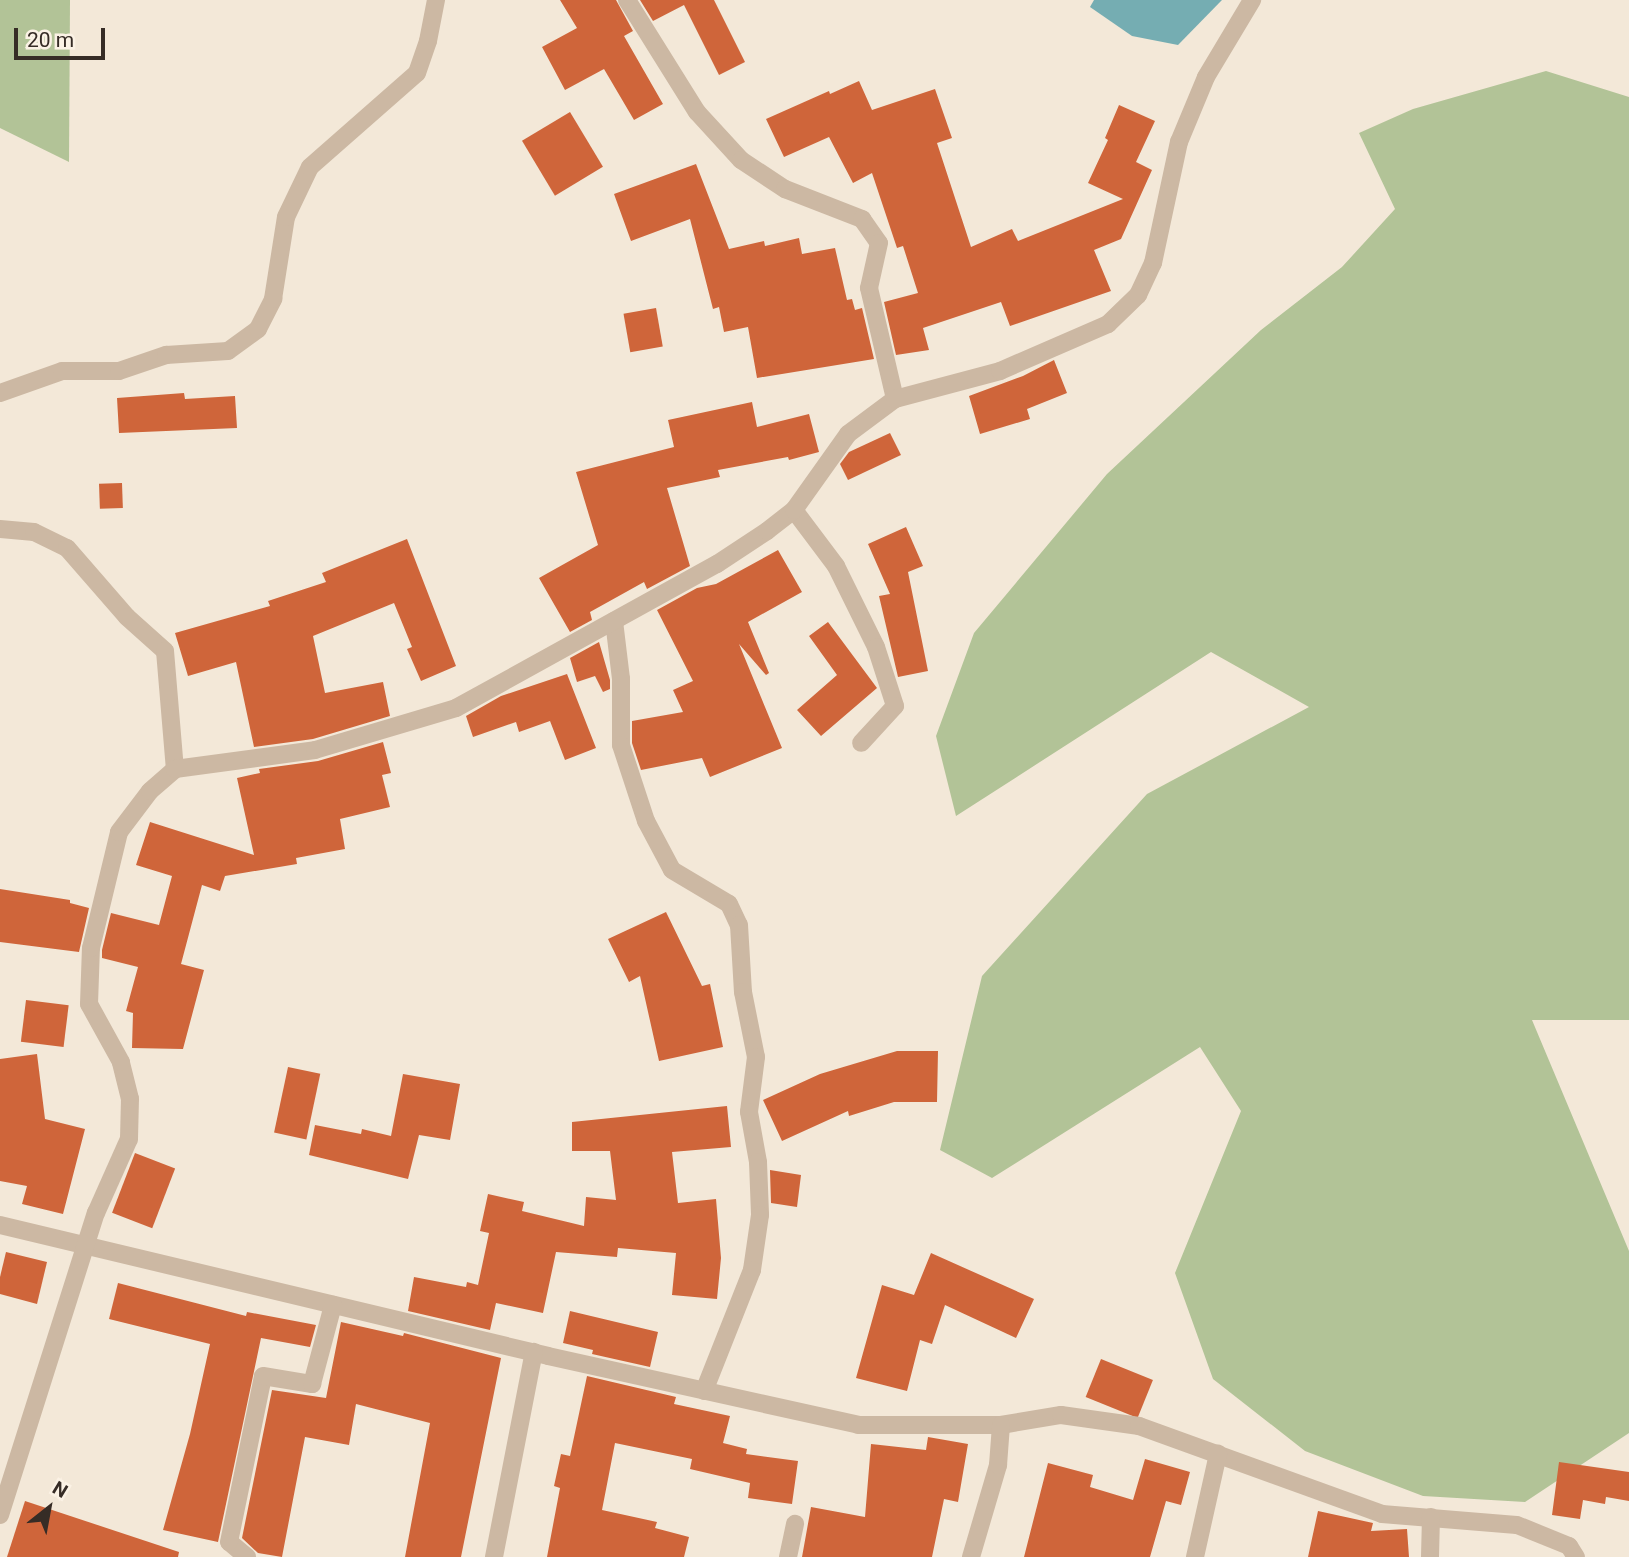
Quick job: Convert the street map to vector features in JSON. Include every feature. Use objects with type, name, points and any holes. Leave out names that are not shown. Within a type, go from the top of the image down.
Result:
[{"type":"street","points":[[0,393],[62,371],[120,371],[166,355],[228,351],[258,329],[273,299],[286,217],[310,167],[417,74],[428,41],[436,0]]},
{"type":"street","points":[[627,0],[697,111],[741,160],[785,190],[862,219],[879,243],[869,288],[895,399]]},
{"type":"street","points":[[0,1515],[96,1213],[129,1139],[130,1099],[121,1062],[89,1004],[91,948],[119,832],[150,791],[175,769],[315,750],[456,708],[718,564],[794,510],[848,434],[895,399],[1000,371],[1108,324],[1138,295],[1153,263],[1179,142],[1206,77],[1252,0]]},
{"type":"street","points":[[794,510],[836,566],[876,647],[895,706],[861,743]]},
{"type":"street","points":[[0,529],[34,532],[67,548],[127,617],[165,651],[175,769]]},
{"type":"street","points":[[614,621],[621,679],[621,745],[646,821],[672,870],[729,904],[739,925],[743,992],[756,1057],[749,1112],[758,1162],[760,1214],[752,1270],[704,1391]]},
{"type":"street","points":[[0,1225],[534,1352],[858,1425],[1001,1425],[1061,1415],[1139,1426],[1382,1514],[1517,1525],[1569,1546],[1576,1557]]},
{"type":"street","points":[[247,1557],[229,1542],[263,1376],[312,1384],[333,1305]]},
{"type":"street","points":[[494,1557],[534,1352]]},
{"type":"street","points":[[971,1557],[998,1465],[1001,1425]]},
{"type":"street","points":[[1195,1557],[1218,1454]]},
{"type":"street","points":[[1430,1557],[1432,1517]]},
{"type":"street","points":[[788,1557],[795,1524]]},
{"type":"green space","points":[[0,0],[70,0],[69,162],[0,128]]},
{"type":"green space","points":[[1546,71],[1629,97],[1629,1020],[1532,1020],[1629,1251],[1629,1433],[1525,1502],[1423,1496],[1305,1451],[1213,1379],[1175,1273],[1241,1111],[1200,1047],[992,1178],[940,1150],[982,976],[1147,794],[1309,707],[1211,652],[956,816],[936,736],[974,633],[1107,474],[1261,330],[1342,267],[1395,209],[1359,133],[1413,109]]},
{"type":"water","points":[[1094,0],[1222,0],[1178,45],[1132,36],[1090,7]]},
{"type":"building","points":[[560,0],[616,0],[633,31],[624,36],[663,104],[634,120],[604,69],[565,90],[542,47],[577,28]]},
{"type":"building","points":[[640,0],[714,0],[745,62],[719,75],[684,5],[653,21]]},
{"type":"building","points":[[859,81],[872,110],[935,89],[952,138],[937,143],[971,247],[1012,229],[1018,241],[1123,199],[1088,183],[1108,140],[1105,138],[1119,105],[1155,121],[1136,162],[1152,170],[1121,239],[1094,250],[1111,291],[1010,326],[1001,302],[923,328],[929,350],[896,355],[884,302],[918,293],[903,246],[897,248],[872,173],[853,183],[829,137],[784,157],[766,119]]},
{"type":"building","points":[[570,112],[603,167],[555,196],[522,141]]},
{"type":"building","points":[[696,164],[729,249],[764,241],[765,246],[799,238],[802,254],[835,248],[847,300],[852,299],[855,310],[862,308],[874,359],[757,378],[748,327],[724,332],[719,307],[713,309],[690,219],[631,241],[614,194]]},
{"type":"building","points":[[656,308],[663,346],[630,352],[624,314]]},
{"type":"building","points":[[1054,360],[1067,393],[1027,409],[1030,419],[980,434],[969,396],[1023,376]]},
{"type":"building","points":[[184,393],[185,399],[235,396],[237,428],[119,433],[117,398]]},
{"type":"building","points":[[752,402],[757,427],[809,414],[819,452],[789,460],[788,457],[718,470],[720,477],[667,488],[690,566],[647,589],[644,582],[590,612],[592,620],[570,632],[539,578],[598,545],[576,472],[674,447],[668,420]]},
{"type":"building","points":[[890,433],[901,455],[848,480],[840,464],[849,452]]},
{"type":"building","points":[[122,483],[123,508],[100,509],[99,484]]},
{"type":"building","points":[[906,527],[923,566],[908,572],[928,671],[898,677],[879,596],[890,594],[868,544]]},
{"type":"building","points":[[407,539],[456,666],[421,681],[407,649],[412,647],[394,603],[313,636],[325,693],[383,682],[390,716],[313,739],[254,747],[236,662],[188,676],[175,633],[270,606],[268,601],[326,582],[322,573]]},
{"type":"building","points":[[778,550],[802,592],[748,622],[769,673],[766,675],[739,644],[782,748],[710,777],[702,758],[641,770],[632,743],[632,721],[683,712],[673,690],[693,681],[657,610],[697,588],[716,584]]},
{"type":"building","points":[[828,622],[877,688],[821,736],[797,710],[837,675],[809,636]]},
{"type":"building","points":[[599,642],[610,680],[610,689],[603,692],[595,676],[577,682],[570,658]]},
{"type":"building","points":[[567,674],[596,748],[565,760],[550,721],[519,732],[516,722],[473,737],[466,716],[501,696]]},
{"type":"building","points":[[383,742],[391,773],[382,775],[390,807],[340,819],[345,849],[296,858],[297,864],[225,876],[220,891],[202,885],[181,964],[204,970],[183,1049],[132,1048],[133,1013],[126,1011],[138,967],[102,958],[102,950],[111,913],[159,925],[172,876],[136,865],[150,822],[254,855],[237,778],[260,773],[259,769],[318,761]]},
{"type":"building","points":[[0,889],[70,900],[70,903],[89,908],[79,952],[0,942]]},
{"type":"building","points":[[666,912],[702,986],[710,984],[723,1047],[659,1061],[640,976],[629,982],[608,939]]},
{"type":"building","points":[[26,1000],[69,1005],[64,1047],[21,1042]]},
{"type":"building","points":[[897,1051],[938,1051],[937,1102],[894,1102],[849,1116],[848,1111],[782,1141],[763,1100],[820,1074]]},
{"type":"building","points":[[37,1054],[45,1119],[85,1129],[63,1214],[22,1204],[27,1186],[0,1181],[0,1059]]},
{"type":"building","points":[[288,1067],[320,1074],[306,1139],[274,1133]]},
{"type":"building","points":[[403,1074],[460,1084],[450,1140],[419,1135],[408,1179],[309,1155],[315,1125],[361,1134],[362,1129],[391,1136]]},
{"type":"building","points":[[727,1106],[731,1147],[672,1152],[678,1203],[716,1199],[721,1258],[717,1299],[672,1295],[676,1253],[618,1248],[617,1257],[556,1252],[543,1313],[496,1303],[490,1330],[408,1311],[414,1277],[466,1287],[467,1282],[478,1285],[489,1233],[480,1231],[488,1194],[524,1202],[522,1211],[584,1226],[586,1197],[616,1200],[610,1151],[572,1151],[572,1122]]},
{"type":"building","points":[[135,1153],[175,1168],[152,1228],[112,1213]]},
{"type":"building","points":[[770,1170],[801,1175],[797,1207],[771,1203]]},
{"type":"building","points":[[6,1252],[47,1262],[37,1304],[0,1294],[0,1277]]},
{"type":"building","points":[[931,1253],[1034,1299],[1016,1338],[945,1305],[932,1344],[920,1340],[907,1391],[856,1378],[882,1285],[914,1295]]},
{"type":"building","points":[[118,1283],[246,1316],[247,1312],[316,1325],[310,1347],[261,1338],[218,1542],[163,1530],[190,1434],[210,1344],[109,1319]]},
{"type":"building","points":[[570,1311],[658,1332],[650,1367],[592,1354],[593,1350],[563,1343]]},
{"type":"building","points":[[341,1322],[403,1336],[404,1333],[501,1358],[461,1557],[405,1557],[430,1423],[356,1404],[349,1445],[305,1437],[282,1557],[258,1553],[242,1538],[272,1390],[326,1398]]},
{"type":"building","points":[[1101,1359],[1153,1380],[1138,1418],[1086,1397]]},
{"type":"building","points":[[587,1376],[676,1397],[674,1404],[730,1416],[723,1443],[747,1449],[746,1454],[798,1461],[792,1504],[748,1498],[750,1483],[690,1469],[692,1459],[615,1443],[602,1510],[657,1522],[655,1528],[689,1537],[684,1557],[547,1557],[560,1488],[554,1486],[561,1454],[570,1456]]},
{"type":"building","points":[[928,1437],[968,1444],[958,1502],[944,1499],[932,1557],[802,1557],[811,1507],[865,1517],[871,1444],[926,1450]]},
{"type":"building","points":[[1145,1459],[1190,1472],[1181,1505],[1166,1501],[1150,1557],[1024,1557],[1048,1463],[1093,1475],[1090,1487],[1133,1500]]},
{"type":"building","points":[[1559,1462],[1629,1472],[1629,1501],[1606,1497],[1605,1504],[1583,1500],[1580,1519],[1552,1515]]},
{"type":"building","points":[[25,1501],[179,1552],[178,1557],[7,1557]]},
{"type":"building","points":[[1318,1511],[1373,1523],[1371,1531],[1407,1529],[1409,1557],[1308,1557]]}]
